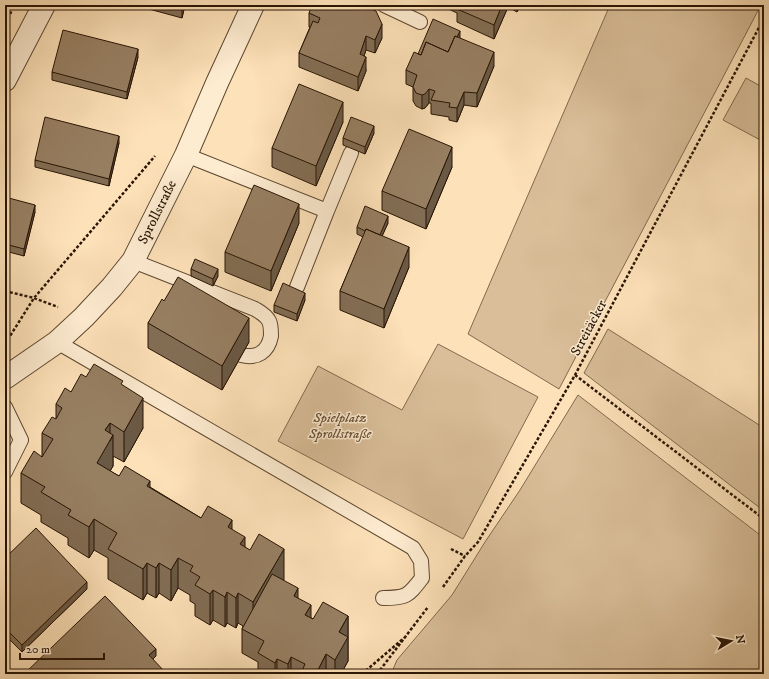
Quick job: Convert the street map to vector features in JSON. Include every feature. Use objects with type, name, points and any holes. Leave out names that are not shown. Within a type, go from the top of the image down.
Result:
[{"type":"street","points":[[5,80],[44,5]]},
{"type":"street","name":"Sprollstraße","points":[[5,378],[57,342],[84,317],[112,287],[133,261],[186,155],[217,82],[253,5]]},
{"type":"lane","points":[[384,5],[420,22]]},
{"type":"lane","points":[[297,287],[351,153]]},
{"type":"lane","points":[[186,155],[327,211]]},
{"type":"lane","points":[[133,261],[254,309],[264,315],[270,322],[271,332],[269,342],[264,351],[256,356],[249,357],[241,355]]},
{"type":"lane","points":[[57,342],[413,548],[421,561],[422,578],[410,593],[399,598],[383,598]]},
{"type":"lane","points":[[5,408],[21,440],[5,472]]},
{"type":"path","name":"Streitäcker","points":[[441,589],[465,556],[478,542],[575,375],[764,18]]},
{"type":"path","points":[[5,344],[34,298],[156,154]]},
{"type":"path","points":[[5,291],[34,298]]},
{"type":"path","points":[[575,375],[764,519]]},
{"type":"path","points":[[451,549],[465,556]]},
{"type":"path","points":[[377,674],[432,602]]},
{"type":"path","points":[[362,674],[408,634]]},
{"type":"green space","points":[[610,5],[761,5],[559,389],[468,334]]},
{"type":"green space","points":[[746,78],[764,88],[764,142],[723,120]]},
{"type":"green space","points":[[608,329],[764,428],[764,511],[584,373]]},
{"type":"green space","name":"Spielplatz Sprollstraße","points":[[438,344],[538,397],[463,539],[278,441],[318,366],[402,410]]},
{"type":"green space","points":[[578,395],[764,538],[764,674],[391,674],[397,660],[452,595],[520,490]]},
{"type":"building","points":[[161,5],[183,5],[182,10]]},
{"type":"building","points":[[312,5],[361,5],[376,11],[382,24],[375,40],[366,36],[360,54],[366,57],[358,77],[299,53],[313,21],[318,23],[320,18],[309,13]]},
{"type":"building","points":[[458,5],[502,5],[494,25],[457,9]]},
{"type":"building","points":[[433,19],[460,31],[457,37],[455,36],[448,52],[426,42],[421,55],[418,54]]},
{"type":"building","points":[[63,30],[138,49],[127,92],[52,72]]},
{"type":"building","points":[[455,36],[494,52],[477,93],[464,92],[457,108],[449,107],[450,103],[431,100],[435,91],[429,89],[422,95],[416,93],[413,87],[417,75],[406,70],[414,52],[421,55],[426,42],[448,52]]},
{"type":"building","points":[[299,84],[343,102],[316,166],[272,148]]},
{"type":"building","points":[[45,117],[119,136],[109,179],[35,160]]},
{"type":"building","points":[[351,117],[374,126],[365,147],[343,138]]},
{"type":"building","points":[[409,129],[452,147],[426,209],[382,191]]},
{"type":"building","points":[[254,185],[299,204],[271,271],[225,252]]},
{"type":"building","points":[[5,197],[35,205],[24,249],[5,244]]},
{"type":"building","points":[[365,206],[388,216],[380,235],[357,227]]},
{"type":"building","points":[[366,229],[409,247],[384,309],[340,291]]},
{"type":"building","points":[[195,259],[218,269],[213,279],[191,269]]},
{"type":"building","points":[[178,277],[249,318],[222,366],[148,323],[162,299],[164,301]]},
{"type":"building","points":[[283,283],[305,293],[297,314],[274,305]]},
{"type":"building","points":[[94,364],[123,381],[121,384],[143,398],[124,432],[110,423],[105,430],[113,435],[97,463],[119,476],[125,466],[150,481],[147,486],[201,518],[208,506],[232,520],[228,527],[245,537],[240,544],[250,550],[259,534],[284,549],[253,602],[238,593],[236,598],[227,592],[225,597],[213,590],[210,594],[195,585],[200,577],[190,571],[193,566],[178,558],[171,570],[159,563],[156,568],[147,563],[143,569],[108,549],[117,533],[94,519],[89,527],[68,515],[71,510],[41,492],[45,487],[21,473],[34,451],[42,457],[53,439],[42,433],[52,417],[56,419],[62,408],[56,404],[65,388],[71,392],[81,374],[86,377]]},
{"type":"building","points":[[36,528],[87,582],[22,645],[5,628],[5,558]]},
{"type":"building","points":[[272,574],[298,588],[294,596],[311,605],[305,615],[313,619],[323,602],[348,616],[339,632],[348,637],[335,660],[326,654],[316,674],[308,674],[302,671],[305,664],[291,657],[288,664],[277,659],[275,663],[258,653],[264,641],[242,629]]},
{"type":"building","points":[[105,596],[156,649],[149,655],[165,672],[163,674],[24,674]]}]
